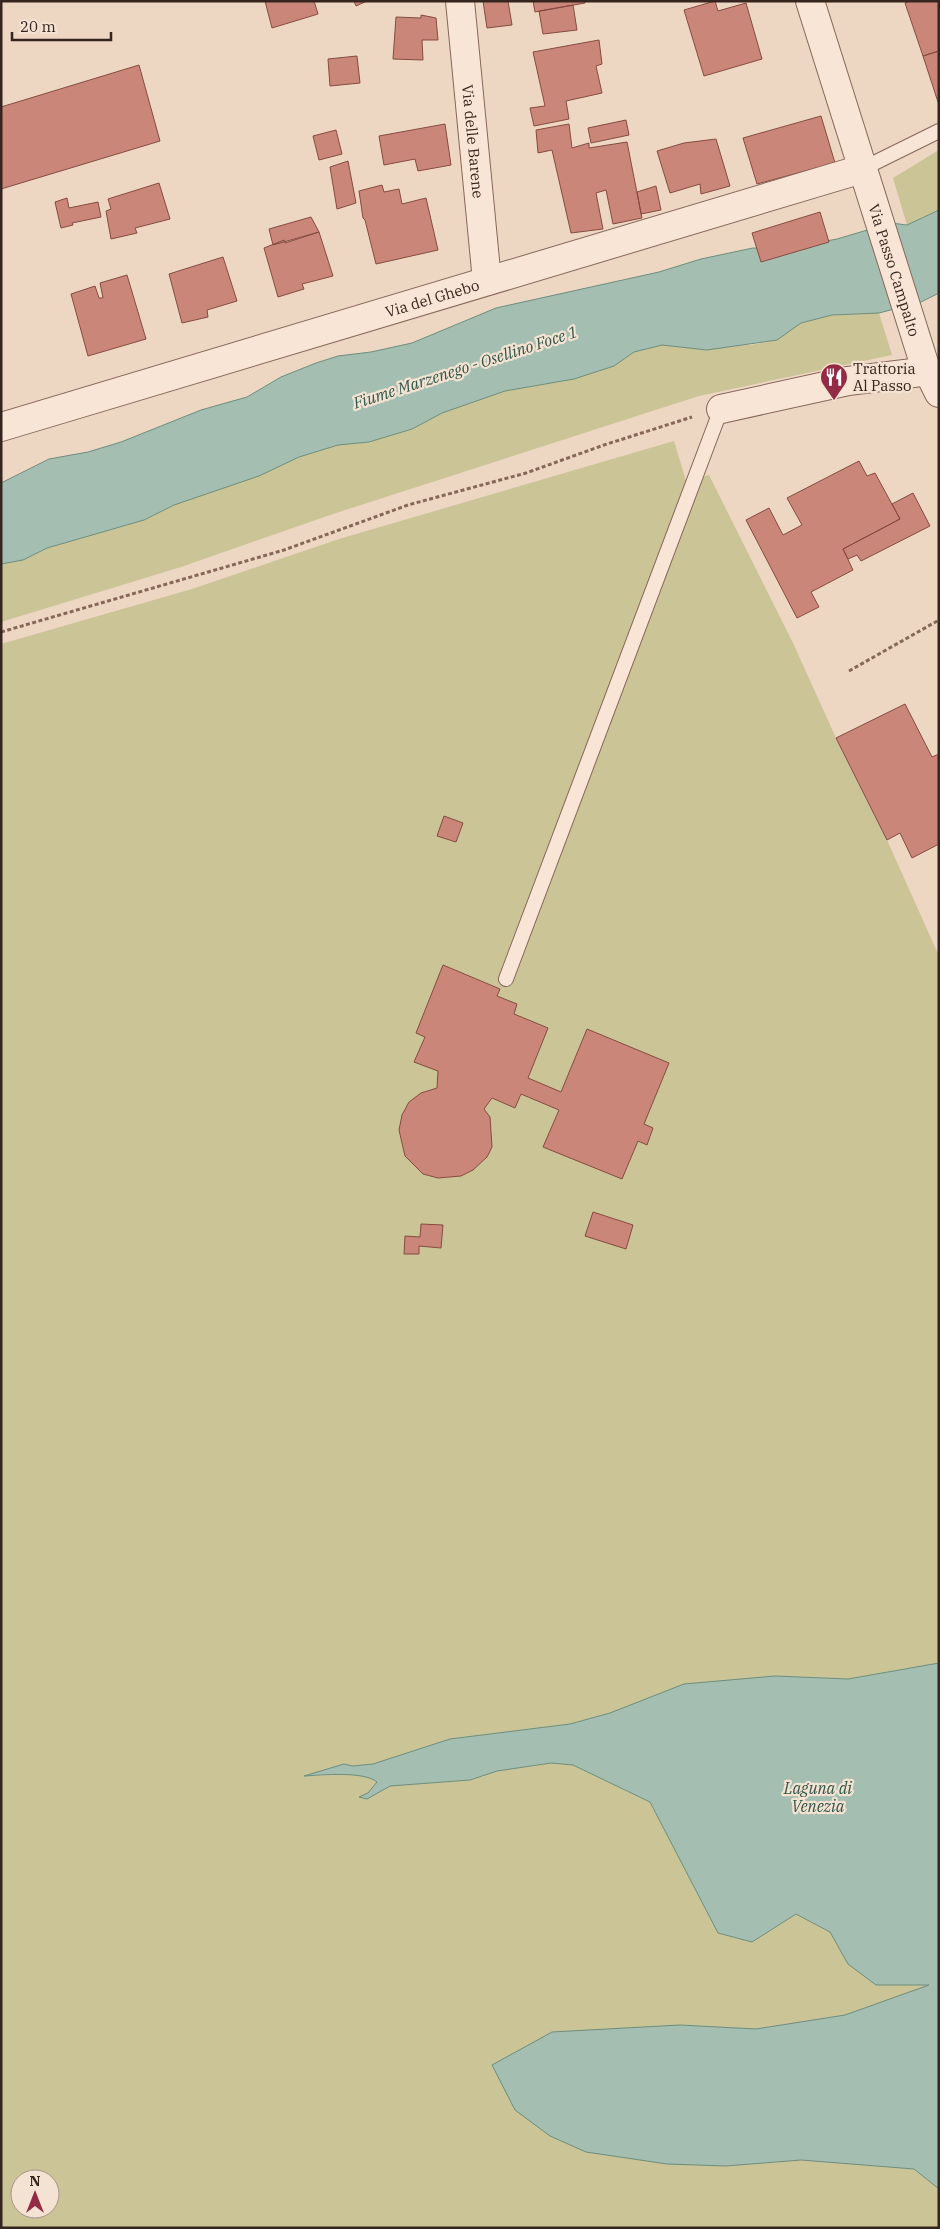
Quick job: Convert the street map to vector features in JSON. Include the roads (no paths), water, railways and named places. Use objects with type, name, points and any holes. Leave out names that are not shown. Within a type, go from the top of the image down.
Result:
[{"type":"street","name":"Via delle Barene","points":[[460,1],[487,281]]},
{"type":"street","name":"Via Passo Campalto","points":[[721,409],[848,382],[931,376],[862,169],[810,1]]},
{"type":"street","name":"Via del Ghebo","points":[[1,427],[862,169]]},
{"type":"lane","points":[[862,169],[939,131]]},
{"type":"lane","points":[[506,979],[721,409]]},
{"type":"water","name":"Fiume Marzenego - Osellino Foce 1","points":[[939,210],[939,293],[921,302],[879,313],[832,315],[801,323],[777,340],[707,350],[662,345],[634,352],[614,366],[574,379],[505,391],[442,413],[412,429],[369,442],[338,445],[299,457],[259,476],[174,505],[144,520],[47,548],[23,560],[1,564],[1,483],[49,459],[88,452],[121,442],[201,410],[247,397],[281,377],[316,363],[338,356],[371,352],[412,343],[496,308],[659,272],[701,259],[753,248],[784,249],[837,239],[891,223],[907,225]]},
{"type":"water","name":"Laguna di Venezia","points":[[939,1663],[939,2189],[914,2169],[801,2160],[726,2166],[667,2164],[586,2152],[550,2136],[515,2110],[492,2065],[552,2032],[680,2025],[756,2029],[845,2015],[929,1985],[876,1985],[848,1964],[830,1932],[796,1914],[752,1942],[718,1933],[650,1802],[573,1765],[551,1763],[497,1771],[470,1780],[390,1786],[367,1799],[359,1797],[368,1793],[377,1782],[363,1776],[343,1774],[304,1776],[344,1764],[353,1766],[373,1764],[450,1739],[570,1724],[610,1713],[684,1684],[775,1676],[848,1679]]},
{"type":"place","name":"Trattoria Al Passo","points":[[834,401]]}]
